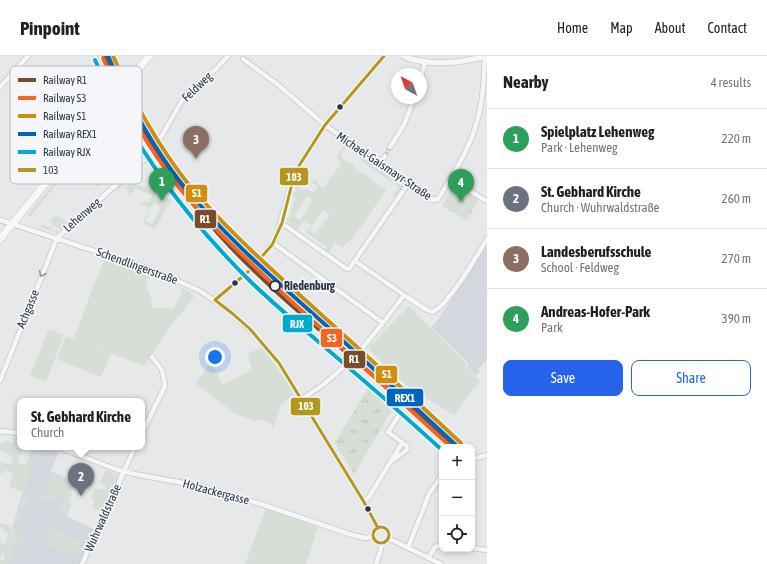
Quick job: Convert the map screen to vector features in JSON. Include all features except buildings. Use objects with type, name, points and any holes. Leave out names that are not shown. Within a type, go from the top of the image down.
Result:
[{"type":"main road","points":[[141,66],[149,56]]},
{"type":"main road","points":[[0,239],[45,184]]},
{"type":"street","points":[[19,66],[28,56]]},
{"type":"street","points":[[95,56],[99,66]]},
{"type":"street","name":"Feldweg","points":[[159,142],[186,95],[215,70],[228,56]]},
{"type":"street","points":[[259,260],[273,243],[281,224],[293,176],[325,125],[384,56]]},
{"type":"street","points":[[403,56],[425,63],[456,61],[485,56],[481,108],[476,128],[450,179],[487,201]]},
{"type":"street","name":"Michael-Gaismayr-Straße","points":[[243,59],[273,81],[325,125],[428,198],[434,200],[438,198],[450,179]]},
{"type":"street","points":[[424,68],[425,63]]},
{"type":"street","points":[[0,87],[10,76]]},
{"type":"street","points":[[390,147],[404,125],[412,104]]},
{"type":"street","name":"Lehenweg","points":[[142,162],[151,154],[159,142]]},
{"type":"street","points":[[379,164],[385,156]]},
{"type":"street","name":"Lehenweg","points":[[56,238],[117,184]]},
{"type":"street","points":[[281,224],[347,269],[350,268],[408,184]]},
{"type":"street","name":"Schendlingerstraße","points":[[0,220],[156,271],[194,288],[215,300],[239,319],[279,363],[364,502],[378,528]]},
{"type":"street","name":"Achgasse","points":[[0,381],[56,238]]},
{"type":"street","points":[[355,261],[404,295],[430,311],[435,311],[439,309],[470,268],[487,239]]},
{"type":"street","points":[[273,243],[384,323]]},
{"type":"street","points":[[215,300],[250,270]]},
{"type":"street","points":[[359,352],[384,323],[404,295]]},
{"type":"street","points":[[320,342],[347,365]]},
{"type":"street","points":[[145,427],[164,386],[162,370],[152,357]]},
{"type":"street","points":[[302,399],[324,384],[352,360]]},
{"type":"street","points":[[392,461],[408,450],[407,446],[388,432],[401,412]]},
{"type":"street","points":[[0,430],[17,433]]},
{"type":"street","points":[[364,502],[392,461],[402,443]]},
{"type":"street","name":"Holzackergasse","points":[[66,450],[124,471],[201,486],[264,505],[349,534],[365,538],[373,537]]},
{"type":"street","name":"Wuhrwaldstraße","points":[[82,564],[134,450]]},
{"type":"street","points":[[475,458],[487,454]]},
{"type":"street","points":[[408,548],[429,494],[439,480]]},
{"type":"street","points":[[378,528],[387,530],[389,534],[386,542],[382,543],[376,541],[373,537],[375,530],[378,528]]},
{"type":"street","points":[[388,538],[441,564]]},
{"type":"street","points":[[376,564],[382,543]]},
{"type":"street","points":[[428,558],[435,546],[439,545]]},
{"type":"street","points":[[475,548],[487,550]]},
{"type":"shaded area","points":[[487,248],[487,360],[478,369],[480,371],[476,375],[467,367],[469,364],[431,327],[438,320],[481,253]]},
{"type":"shaded area","points":[[35,450],[54,450],[59,452],[50,471],[75,482],[61,514],[96,530],[80,564],[4,564],[14,531],[12,528]]},
{"type":"green space","points":[[344,145],[346,145],[403,187],[396,197],[393,195],[399,187],[363,162],[359,158],[360,156],[357,154],[356,155],[348,148],[345,148],[340,156],[347,162],[348,161],[354,165],[353,166],[361,174],[363,173],[386,190],[349,242],[347,241],[343,248],[335,243],[328,253],[325,250],[327,247],[306,232],[311,225],[304,220],[297,230],[286,220],[286,218],[289,219],[295,197],[291,196],[293,191],[296,192],[297,189],[294,187],[297,176],[301,174],[309,179],[301,176],[297,184],[301,190],[305,190],[305,188],[314,193],[318,186],[309,181],[313,182],[315,180],[323,188],[342,163],[337,157]],"holes":[[[307,196],[313,200],[300,221],[294,216]],[[323,210],[330,215],[315,234],[309,230]]]},
{"type":"green space","points":[[53,184],[57,184],[30,217],[28,214]]},
{"type":"green space","points":[[121,184],[126,187],[128,184],[135,184],[171,200],[155,229],[143,223],[148,214],[149,215],[146,221],[152,224],[161,208],[154,202],[149,211],[149,208],[140,202],[143,203],[144,200],[149,203],[152,196],[136,188],[130,195],[128,194],[130,192],[122,186],[119,190],[118,187]]},
{"type":"green space","points":[[455,184],[479,198],[467,220],[442,206],[450,192],[452,193],[452,189]]},
{"type":"green space","points":[[53,212],[68,223],[61,230],[55,226],[49,229],[56,232],[57,230],[59,231],[57,233],[40,227],[43,224],[51,227],[53,224],[50,221],[53,218],[50,216],[54,218],[56,215]]},
{"type":"green space","points":[[105,259],[152,276],[147,280],[147,283],[153,308],[173,309],[180,297],[182,288],[192,293],[194,297],[170,327],[144,366],[81,342],[111,354],[101,377],[57,359],[66,336],[74,339]]},
{"type":"green space","points":[[409,306],[467,365],[465,366],[480,381],[454,415],[406,385],[368,348]]},
{"type":"green space","points":[[49,329],[64,335],[46,382],[30,376]]},
{"type":"green space","points":[[263,349],[279,370],[294,394],[281,404],[274,428],[272,427],[272,424],[258,419],[255,421],[236,414],[196,384],[211,361],[223,385],[252,369],[249,361],[250,353]]},
{"type":"green space","points":[[369,386],[394,407],[354,474],[335,443]]},
{"type":"green space","points":[[17,435],[17,450],[22,450],[17,462],[25,466],[32,450],[36,450],[23,496],[45,507],[28,500],[25,509],[23,508],[16,524],[14,524],[24,492],[9,487],[13,473],[5,470],[3,474],[0,473],[0,462],[10,465],[13,458],[10,457],[11,455],[0,450],[0,443],[14,441]]},
{"type":"green space","points":[[106,470],[117,474],[118,477],[102,512],[93,509],[94,502],[91,497],[95,488],[105,490],[105,484],[100,483]]},
{"type":"green space","points":[[55,473],[73,481],[62,481],[61,483],[72,484],[75,482],[70,493],[72,494],[69,502],[72,503],[67,517],[93,529],[60,514],[62,511],[59,510],[64,498],[61,493],[52,503],[41,499],[49,488],[47,487],[48,484],[50,484],[53,478],[51,477],[52,475],[54,476]]},
{"type":"green space","points":[[266,508],[318,527],[306,564],[245,564]]},
{"type":"green space","points":[[0,523],[11,526],[13,531],[4,564],[0,564],[0,560],[3,560],[5,554],[2,553],[0,558],[0,543],[5,545],[9,533],[2,531],[3,528],[0,527]]},
{"type":"green space","points":[[52,528],[82,541],[75,557],[45,544]]},
{"type":"green space","points":[[14,532],[26,537],[22,546],[15,543],[9,564],[5,564]]},
{"type":"tunnel","points":[[385,156],[390,147]]},
{"type":"tunnel","points":[[250,270],[259,260]]},
{"type":"tunnel","points":[[352,360],[359,352]]},
{"type":"rail line","name":"R1","points":[[104,56],[109,66]]},
{"type":"rail line","name":"REX1","points":[[108,56],[113,66]]},
{"type":"rail line","name":"S1","points":[[113,56],[118,66]]},
{"type":"rail line","name":"S3","points":[[103,58],[107,66]]},
{"type":"rail line","name":"RJX","points":[[95,60],[98,66]]},
{"type":"rail line","name":"S1","points":[[142,114],[175,167],[203,201],[239,239],[461,443]]},
{"type":"rail line","name":"REX1","points":[[142,124],[160,154],[182,184],[235,242],[455,444]]},
{"type":"rail line","name":"R1","points":[[142,129],[160,159],[187,197],[237,254],[314,325],[451,444]]},
{"type":"rail line","name":"S3","points":[[142,133],[156,156],[178,186],[232,245],[448,444]]},
{"type":"rail line","name":"RJX","points":[[142,149],[182,205],[204,232],[251,282],[439,447]]},
{"type":"transit line","name":"103","points":[[215,300],[249,271],[272,245],[282,223],[295,172],[325,125],[384,56]]},
{"type":"transit line","name":"103","points":[[215,300],[250,329],[279,363],[364,502],[378,528]]},
{"type":"transit line","name":"103","points":[[381,527],[388,532],[389,535],[384,542],[381,543],[374,538],[373,535],[378,528],[381,527]]},
{"type":"place","name":"Landesberufsschule","points":[[196,159]]},
{"type":"place","name":"Spielplatz Lehenweg","points":[[162,201]]},
{"type":"place","name":"Andreas-Hofer-Park","points":[[461,202]]},
{"type":"place","name":"Riedenburg","points":[[275,286]]},
{"type":"place","name":"St. Gebhard Kirche","points":[[81,496]]}]
